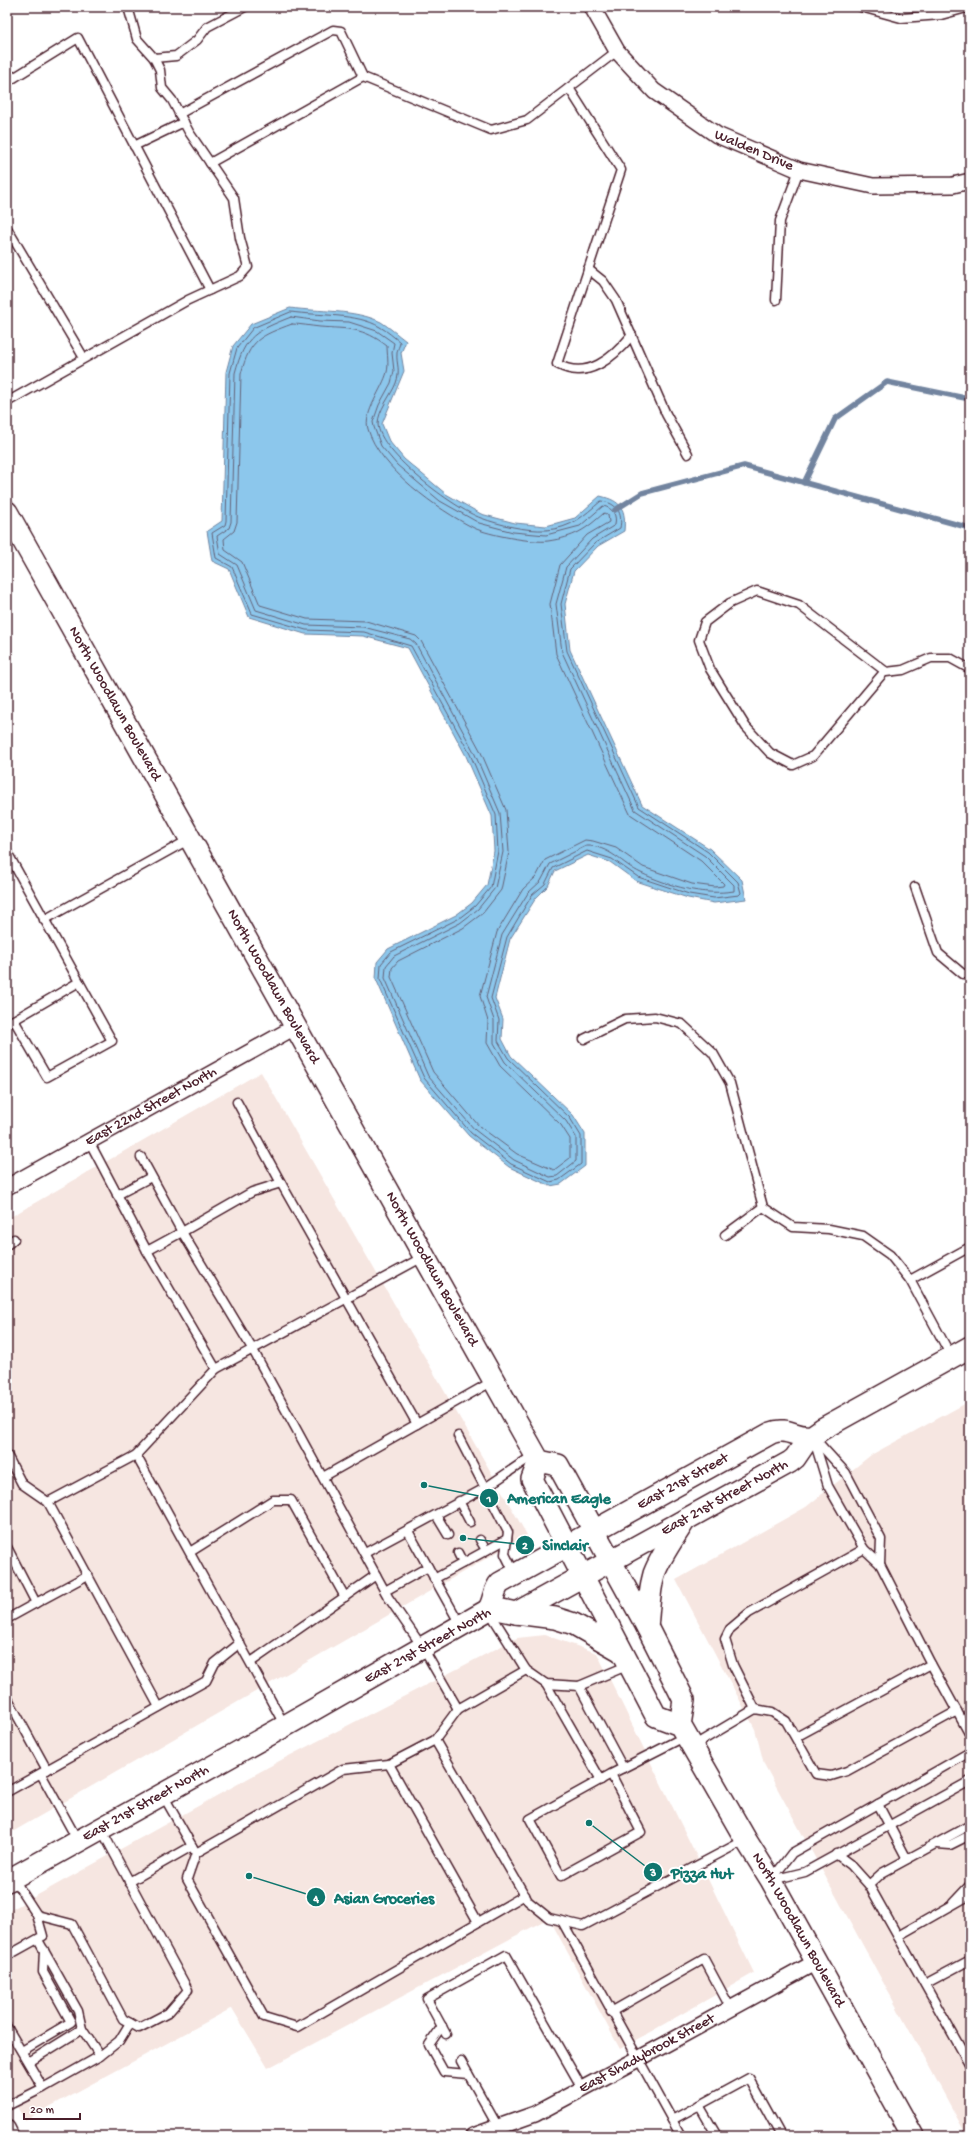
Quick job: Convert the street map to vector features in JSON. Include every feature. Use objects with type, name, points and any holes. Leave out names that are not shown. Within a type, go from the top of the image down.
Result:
[{"type":"main road","name":"North Woodlawn Boulevard","points":[[7,512],[537,1458]]},
{"type":"main road","name":"East 21st Street North","points":[[10,1879],[285,1726],[488,1610],[497,1609],[516,1612],[790,1462],[795,1458],[808,1439],[812,1436],[970,1346]]},
{"type":"main road","name":"East 21st Street","points":[[488,1610],[495,1598],[496,1588],[516,1574],[771,1433],[784,1430],[797,1436],[812,1436]]},
{"type":"main road","points":[[537,1458],[558,1465],[647,1627],[684,1700],[687,1735],[656,1716],[532,1480],[537,1458]]},
{"type":"main road","points":[[647,1627],[651,1586],[654,1574],[663,1555],[687,1518]]},
{"type":"main road","points":[[516,1612],[555,1618],[574,1624],[625,1658]]},
{"type":"main road","name":"North Woodlawn Boulevard","points":[[687,1735],[746,1840],[771,1880],[913,2136]]},
{"type":"street","name":"Walden Drive","points":[[592,7],[617,51],[654,91],[717,135],[799,170],[873,186],[953,184],[970,181]]},
{"type":"street","name":"East 22nd Street North","points":[[7,1187],[295,1027]]},
{"type":"street","name":"East Shadybrook Street","points":[[473,2136],[535,2114],[816,1962]]},
{"type":"street","points":[[7,2128],[11,2136]]},
{"type":"lane","points":[[7,402],[188,300],[240,276],[248,266],[240,238],[234,198],[162,88],[160,70],[154,58],[137,40],[128,7]]},
{"type":"lane","points":[[154,58],[176,56],[197,40],[207,27],[246,7]]},
{"type":"lane","points":[[861,7],[901,18],[941,15],[970,7]]},
{"type":"lane","points":[[179,114],[333,30],[341,31],[363,77],[491,130],[527,120],[617,51]]},
{"type":"lane","points":[[7,82],[78,38],[210,290]]},
{"type":"lane","points":[[210,163],[363,77]]},
{"type":"lane","points":[[569,88],[621,170],[557,364],[566,369],[580,371],[594,366],[618,352],[632,335]]},
{"type":"lane","points":[[134,146],[184,122]]},
{"type":"lane","points":[[776,300],[780,221],[799,170]]},
{"type":"lane","points":[[7,228],[84,358]]},
{"type":"lane","points":[[588,269],[603,281],[616,300],[666,414],[688,454]]},
{"type":"lane","points":[[885,671],[812,756],[793,765],[770,753],[746,727],[710,669],[699,640],[705,622],[730,603],[757,591],[799,605],[885,671],[902,670],[931,658],[950,658],[970,669]]},
{"type":"lane","points":[[44,920],[190,839]]},
{"type":"lane","points":[[7,852],[112,1041],[48,1077],[10,1022],[79,982]]},
{"type":"lane","points":[[915,887],[938,953],[963,974],[970,974]]},
{"type":"lane","points":[[584,1039],[625,1019],[655,1017],[682,1024],[713,1053],[730,1083],[763,1207],[793,1227],[829,1229],[863,1236],[890,1255],[910,1280],[951,1357]]},
{"type":"lane","points":[[237,1102],[417,1424]]},
{"type":"lane","points":[[89,1141],[147,1251],[216,1369]]},
{"type":"lane","points":[[141,1158],[182,1232],[253,1350],[385,1591],[423,1648],[458,1709]]},
{"type":"lane","points":[[117,1195],[151,1177]]},
{"type":"lane","points":[[147,1251],[252,1192],[281,1182]]},
{"type":"lane","points":[[725,1235],[763,1207]]},
{"type":"lane","points":[[910,1280],[970,1247]]},
{"type":"lane","points":[[48,1502],[136,1455],[216,1369],[424,1256]]},
{"type":"lane","points":[[323,1477],[494,1380]]},
{"type":"lane","points":[[458,1436],[508,1532],[505,1554],[516,1574]]},
{"type":"lane","points":[[812,1436],[828,1486],[864,1549],[880,1564],[931,1664],[970,1735]]},
{"type":"lane","points":[[812,1436],[846,1473],[881,1539],[880,1564]]},
{"type":"lane","points":[[7,1455],[22,1484],[48,1502],[159,1707]]},
{"type":"lane","points":[[136,1455],[285,1726]]},
{"type":"lane","points":[[365,1554],[459,1501],[486,1488],[537,1458]]},
{"type":"lane","points":[[190,1552],[273,1500],[291,1500],[345,1597]]},
{"type":"lane","points":[[459,1501],[470,1522]]},
{"type":"lane","points":[[436,1515],[448,1535]]},
{"type":"lane","points":[[408,1531],[461,1626]]},
{"type":"lane","points":[[434,1579],[507,1539]]},
{"type":"lane","points":[[480,1540],[486,1550]]},
{"type":"lane","points":[[7,1547],[36,1603]]},
{"type":"lane","points":[[755,1709],[733,1665],[725,1639],[730,1629],[748,1613],[864,1549]]},
{"type":"lane","points":[[458,1553],[463,1563]]},
{"type":"lane","points":[[385,1591],[428,1567]]},
{"type":"lane","points":[[7,1619],[88,1575]]},
{"type":"lane","points":[[251,1662],[376,1575]]},
{"type":"lane","points":[[488,1610],[526,1670],[546,1684],[600,1780]]},
{"type":"lane","points":[[8,1791],[206,1681],[215,1663],[240,1643]]},
{"type":"lane","points":[[546,1684],[579,1686],[625,1658]]},
{"type":"lane","points":[[796,1737],[931,1664]]},
{"type":"lane","points":[[129,1882],[343,1769],[389,1764],[435,1740],[458,1709],[526,1670]]},
{"type":"lane","points":[[579,1686],[623,1768]]},
{"type":"lane","points":[[7,1697],[78,1841]]},
{"type":"lane","points":[[611,1774],[641,1832],[561,1876],[530,1819],[611,1774],[687,1735],[755,1709],[772,1712],[786,1721],[816,1774],[831,1776],[847,1772],[957,1711]]},
{"type":"lane","points":[[435,1740],[528,1901],[549,1918],[583,1926],[746,1840]]},
{"type":"lane","points":[[771,1880],[792,1853],[970,1752]]},
{"type":"lane","points":[[389,1764],[478,1922]]},
{"type":"lane","points":[[771,1880],[806,1872],[970,1781]]},
{"type":"lane","points":[[163,1794],[194,1849],[187,1879],[264,2017],[297,2027],[525,1895]]},
{"type":"lane","points":[[878,1804],[907,1859]]},
{"type":"lane","points":[[869,1885],[882,1873],[970,1826]]},
{"type":"lane","points":[[37,1915],[72,1924],[123,2019],[139,2028],[168,2013],[188,1990],[101,1829]]},
{"type":"lane","points":[[937,1844],[950,1845],[970,1835]]},
{"type":"lane","points":[[836,1854],[851,1865],[869,1885],[970,2065]]},
{"type":"lane","points":[[7,1956],[43,1936],[37,1915],[10,1879]]},
{"type":"lane","points":[[950,1906],[970,1885]]},
{"type":"lane","points":[[898,1936],[970,1895]]},
{"type":"lane","points":[[562,1921],[681,2136]]},
{"type":"lane","points":[[38,1940],[78,2012],[82,2030],[100,2056]]},
{"type":"lane","points":[[22,2051],[71,2022],[43,1972],[44,1950]]},
{"type":"lane","points":[[446,2034],[427,1999],[506,1955],[582,2088]]},
{"type":"lane","points":[[611,2012],[704,1959],[731,2008]]},
{"type":"lane","points":[[925,1984],[970,1960]]},
{"type":"lane","points":[[7,2106],[100,2056],[119,2041],[130,2023]]},
{"type":"lane","points":[[442,2026],[429,2045],[444,2072],[468,2074]]},
{"type":"lane","points":[[7,2027],[43,2088]]},
{"type":"lane","points":[[29,2062],[82,2030]]},
{"type":"lane","points":[[461,2061],[498,2127]]},
{"type":"lane","points":[[672,2120],[749,2078],[781,2136]]},
{"type":"lane","points":[[699,2105],[717,2136]]},
{"type":"shaded area","points":[[261,1072],[527,1535],[7,1835],[7,1219]]},
{"type":"shaded area","points":[[970,1401],[970,2136],[967,2136],[764,1764],[755,1729],[676,1580],[806,1507],[871,1455]]},
{"type":"shaded area","points":[[545,1635],[597,1653],[754,1973],[620,2049],[549,1918],[268,2068],[232,2008],[25,2120],[7,2091],[7,1912],[283,1759],[517,1638]]},
{"type":"water","points":[[290,308],[348,313],[371,318],[381,322],[406,341],[401,353],[404,371],[382,424],[389,441],[404,459],[446,494],[481,514],[515,523],[546,526],[575,518],[600,496],[618,503],[623,512],[624,531],[598,546],[574,571],[565,604],[570,650],[642,805],[710,849],[742,880],[746,899],[714,903],[688,898],[636,881],[610,862],[588,855],[555,871],[548,886],[536,898],[510,939],[495,998],[503,1019],[502,1039],[511,1056],[573,1115],[585,1134],[585,1166],[561,1184],[550,1186],[509,1167],[469,1136],[420,1080],[376,979],[377,962],[388,949],[456,915],[472,903],[487,885],[494,851],[492,816],[466,756],[408,648],[363,636],[305,634],[249,617],[229,569],[212,561],[207,531],[222,521],[226,372],[233,346],[251,324]]},
{"type":"waterway","points":[[804,483],[835,419],[887,382],[965,398]]},
{"type":"waterway","points":[[615,510],[642,493],[744,466],[970,528]]},
{"type":"place","name":"American Eagle","points":[[424,1485]]},
{"type":"place","name":"Sinclair","points":[[463,1538]]},
{"type":"place","name":"Pizza Hut","points":[[589,1823]]},
{"type":"place","name":"Asian Groceries","points":[[249,1876]]}]
